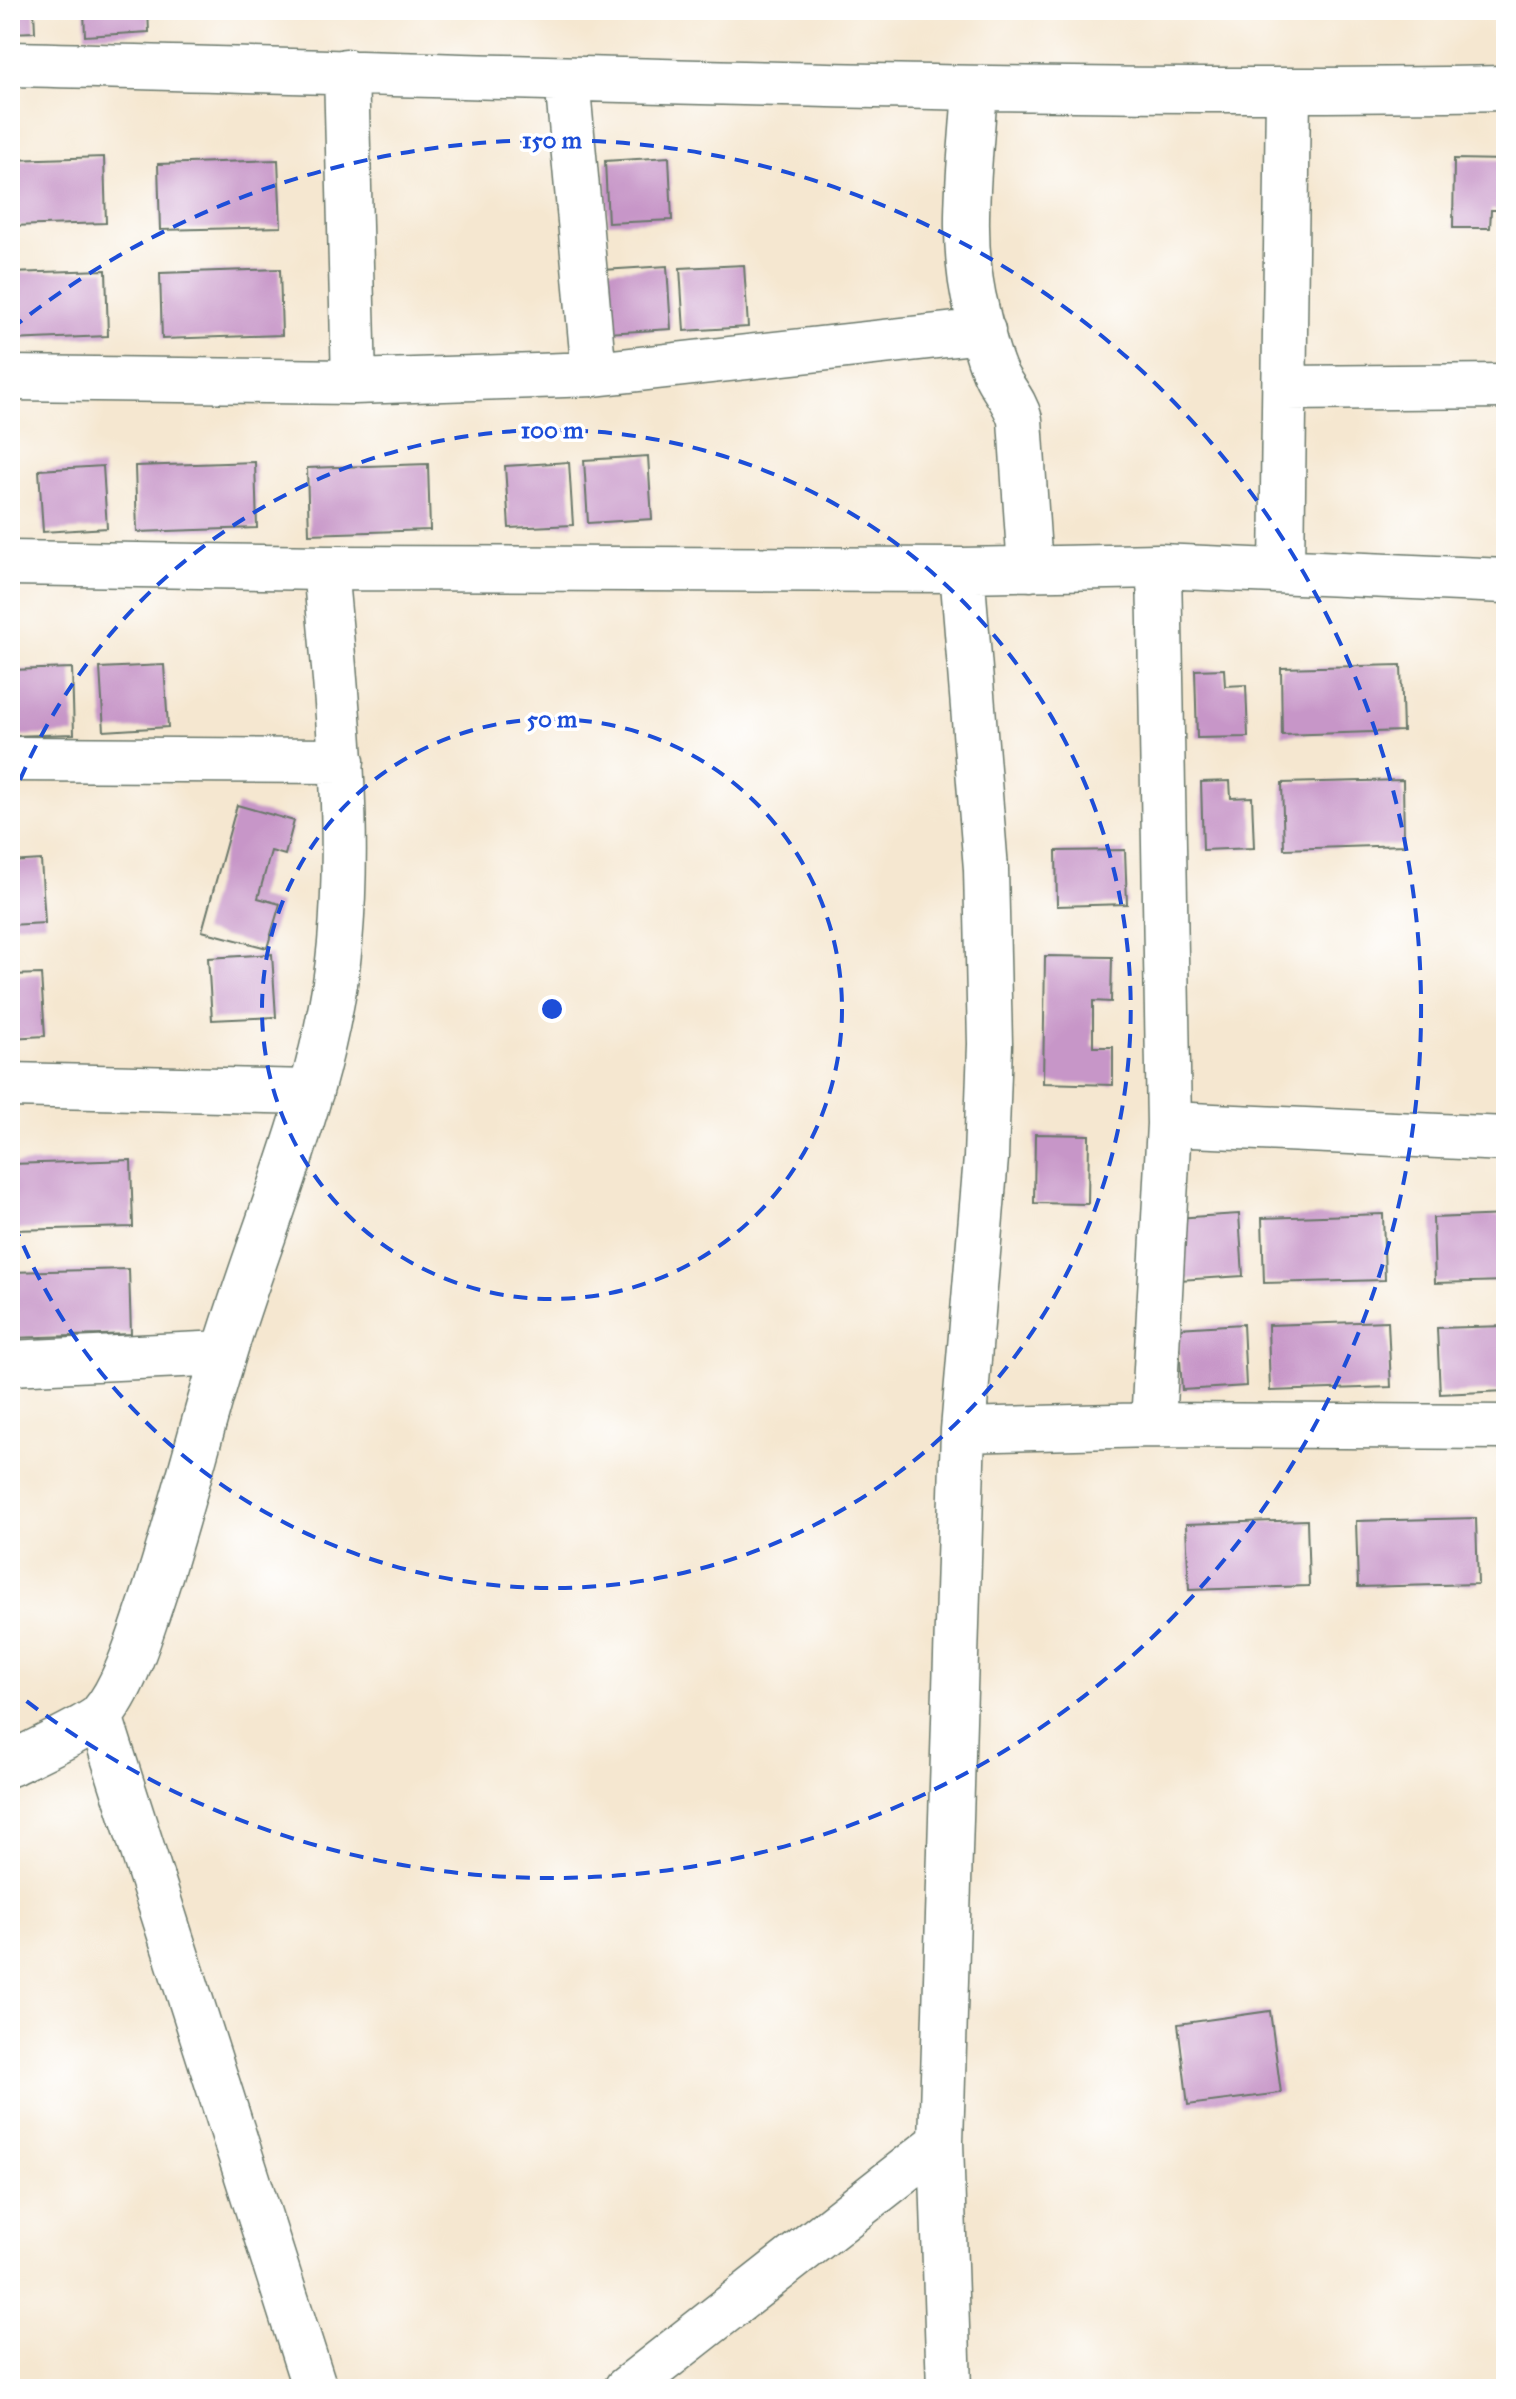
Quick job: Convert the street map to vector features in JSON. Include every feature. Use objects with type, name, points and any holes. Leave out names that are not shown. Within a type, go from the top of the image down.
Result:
[{"type":"street","points":[[10,64],[975,88],[1288,92],[1506,88]]},
{"type":"street","points":[[346,71],[354,382]]},
{"type":"street","points":[[567,79],[594,374]]},
{"type":"street","points":[[975,88],[968,243],[974,298],[995,372],[1018,409],[1030,569]]},
{"type":"street","points":[[1282,570],[1288,92]]},
{"type":"street","points":[[10,378],[354,382],[594,374],[983,331]]},
{"type":"street","points":[[1286,388],[1506,386]]},
{"type":"street","points":[[10,563],[325,568],[962,570],[1159,566],[1506,581]]},
{"type":"street","points":[[1153,1425],[1169,1124],[1159,566]]},
{"type":"street","points":[[10,1764],[100,1716],[130,1664],[224,1353],[311,1092],[332,998],[340,945],[342,761],[325,568]]},
{"type":"street","points":[[949,2389],[941,2142],[963,1430],[986,1158],[990,1044],[986,869],[962,570]]},
{"type":"street","points":[[10,759],[342,761]]},
{"type":"street","points":[[10,1085],[311,1092]]},
{"type":"street","points":[[1169,1124],[1506,1139]]},
{"type":"street","points":[[10,1363],[224,1353]]},
{"type":"street","points":[[963,1430],[1153,1425],[1506,1427]]},
{"type":"street","points":[[100,1716],[315,2389]]},
{"type":"street","points":[[626,2389],[941,2142]]},
{"type":"building","points":[[10,10],[34,10],[35,32],[10,33]]},
{"type":"building","points":[[84,10],[148,10],[149,32],[85,36]]},
{"type":"building","points":[[104,157],[106,223],[10,226],[10,160]]},
{"type":"building","points":[[669,157],[672,220],[608,223],[605,161]]},
{"type":"building","points":[[1454,159],[1506,160],[1506,210],[1491,210],[1490,228],[1453,228]]},
{"type":"building","points":[[278,160],[281,227],[160,230],[158,164]]},
{"type":"building","points":[[744,265],[748,327],[684,331],[680,268]]},
{"type":"building","points":[[667,266],[671,329],[607,333],[603,270]]},
{"type":"building","points":[[280,269],[282,335],[162,339],[160,273]]},
{"type":"building","points":[[106,270],[108,336],[10,340],[10,273]]},
{"type":"building","points":[[648,456],[652,519],[588,523],[584,460]]},
{"type":"building","points":[[255,462],[257,528],[137,532],[135,466]]},
{"type":"building","points":[[569,462],[573,525],[509,528],[505,466]]},
{"type":"building","points":[[428,464],[430,530],[309,534],[307,468]]},
{"type":"building","points":[[103,466],[107,528],[43,532],[39,470]]},
{"type":"building","points":[[164,665],[168,727],[104,731],[100,668]]},
{"type":"building","points":[[1401,665],[1403,731],[1282,735],[1281,668]]},
{"type":"building","points":[[72,668],[74,734],[10,736],[10,670]]},
{"type":"building","points":[[1224,669],[1225,686],[1246,685],[1248,737],[1197,738],[1195,670]]},
{"type":"building","points":[[1403,780],[1404,845],[1284,849],[1282,783]]},
{"type":"building","points":[[1230,781],[1231,798],[1252,797],[1254,848],[1203,850],[1201,782]]},
{"type":"building","points":[[237,805],[294,821],[285,855],[271,851],[258,898],[280,904],[267,948],[202,931]]},
{"type":"building","points":[[1125,850],[1127,904],[1057,906],[1056,851]]},
{"type":"building","points":[[41,860],[45,923],[10,925],[10,862]]},
{"type":"building","points":[[272,954],[276,1017],[212,1020],[208,958]]},
{"type":"building","points":[[1045,956],[1112,957],[1111,1002],[1093,1001],[1093,1047],[1113,1047],[1113,1085],[1043,1083]]},
{"type":"building","points":[[41,974],[45,1036],[10,1038],[10,975]]},
{"type":"building","points":[[1035,1134],[1089,1135],[1088,1204],[1034,1203]]},
{"type":"building","points":[[131,1160],[133,1227],[13,1230],[11,1164]]},
{"type":"building","points":[[1239,1214],[1243,1276],[1179,1280],[1175,1218]]},
{"type":"building","points":[[1383,1214],[1385,1280],[1264,1283],[1262,1218]]},
{"type":"building","points":[[1506,1215],[1506,1281],[1435,1283],[1433,1218]]},
{"type":"building","points":[[129,1269],[131,1334],[11,1338],[10,1272]]},
{"type":"building","points":[[1388,1321],[1391,1387],[1270,1391],[1268,1325]]},
{"type":"building","points":[[1243,1324],[1246,1386],[1182,1390],[1178,1328]]},
{"type":"building","points":[[1506,1326],[1506,1391],[1440,1394],[1437,1328]]},
{"type":"building","points":[[1476,1518],[1478,1584],[1358,1587],[1356,1521]]},
{"type":"building","points":[[1307,1520],[1309,1586],[1189,1590],[1186,1524]]},
{"type":"building","points":[[1270,2011],[1281,2093],[1188,2105],[1178,2024]]}]
